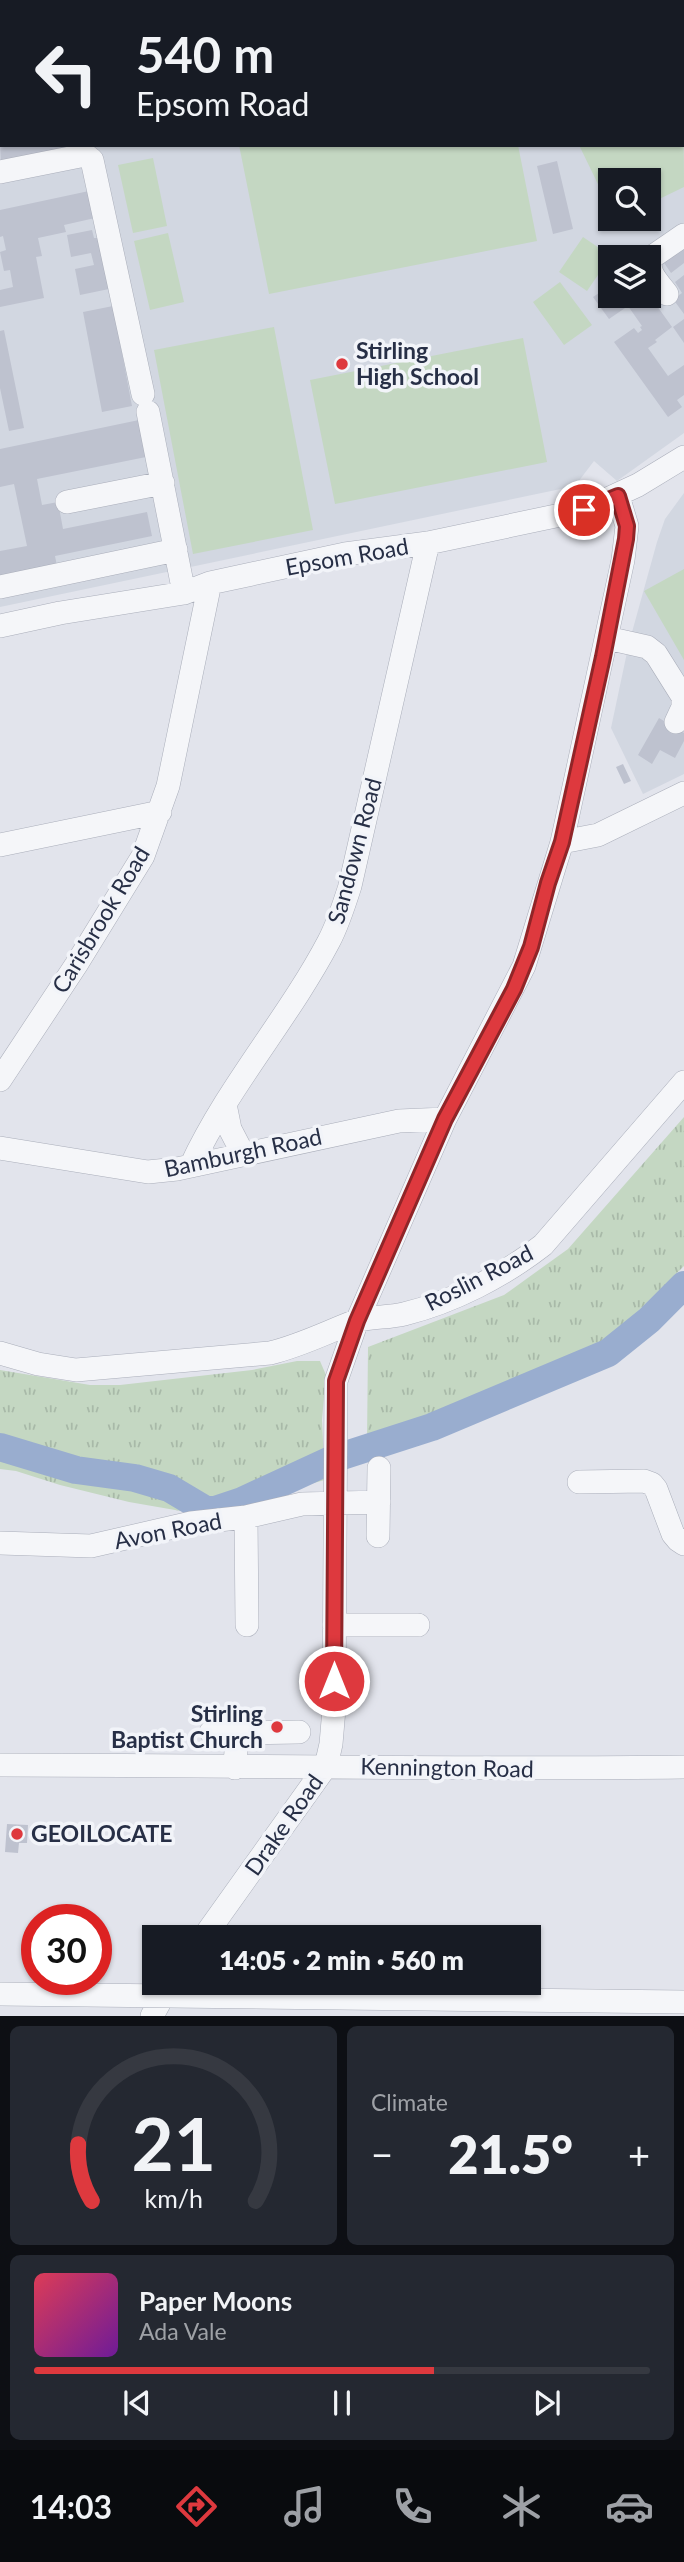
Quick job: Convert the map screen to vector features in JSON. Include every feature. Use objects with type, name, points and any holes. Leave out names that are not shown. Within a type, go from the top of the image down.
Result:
[{"type":"street","points":[[0,172],[80,156],[87,156],[92,160],[163,483],[184,593]]},
{"type":"street","points":[[667,294],[650,269],[649,263],[652,257],[684,235]]},
{"type":"street","name":"Epsom Road","points":[[0,626],[60,613],[184,593],[210,583],[345,554],[428,543],[584,510],[618,496],[684,457]]},
{"type":"street","points":[[67,502],[163,483]]},
{"type":"street","name":"Drake Road","points":[[213,1925],[326,1766],[333,1725],[336,1381],[357,1321],[445,1119],[524,966],[562,842],[607,638],[626,539],[627,526],[618,496]]},
{"type":"street","name":"Sandown Road","points":[[191,1166],[225,1104],[319,958],[342,910],[350,886],[428,543]]},
{"type":"street","points":[[0,587],[176,550]]},
{"type":"street","name":"Carisbrook Road","points":[[0,1080],[143,856],[160,811],[210,583]]},
{"type":"street","points":[[607,638],[647,647],[656,654],[683,697],[683,707],[676,722]]},
{"type":"street","points":[[562,842],[598,835],[684,793]]},
{"type":"street","points":[[0,845],[160,811]]},
{"type":"street","name":"Roslin Road","points":[[0,1353],[38,1364],[76,1370],[270,1353],[297,1346],[357,1321],[401,1315],[447,1300],[523,1261],[560,1227],[684,1082]]},
{"type":"street","points":[[225,1104],[230,1129],[243,1154]]},
{"type":"street","name":"Bamburgh Road","points":[[0,1148],[148,1172],[191,1166],[399,1121],[445,1119]]},
{"type":"street","points":[[378,1536],[379,1468]]},
{"type":"street","points":[[579,1482],[644,1481],[652,1484],[673,1534],[684,1544]]},
{"type":"street","name":"Avon Road","points":[[0,1543],[90,1546],[191,1523],[246,1517],[302,1504],[379,1502]]},
{"type":"street","points":[[246,1517],[247,1625]]},
{"type":"street","points":[[334,1625],[418,1625]]},
{"type":"street","points":[[211,1732],[299,1732]]},
{"type":"street","points":[[235,1768],[237,1733]]},
{"type":"street","name":"Kennington Road","points":[[0,1765],[235,1768],[326,1766],[498,1770],[684,1767]]},
{"type":"street","points":[[0,1994],[161,1998],[684,2002]]},
{"type":"shaded area","name":"Stirling High School","points":[[0,147],[684,147],[684,433],[617,481],[594,461],[575,486],[0,607]]},
{"type":"shaded area","points":[[684,493],[684,774],[643,794],[611,728],[629,643],[657,542],[665,519]]},
{"type":"green space","points":[[239,147],[518,147],[537,241],[269,294]]},
{"type":"green space","points":[[580,147],[684,147],[684,187],[661,198],[661,168],[598,168],[598,184]]},
{"type":"green space","points":[[153,158],[167,226],[133,233],[118,165]]},
{"type":"green space","points":[[168,233],[184,302],[150,310],[134,241]]},
{"type":"green space","points":[[583,237],[598,247],[598,275],[587,291],[559,272]]},
{"type":"green space","points":[[560,282],[592,325],[564,345],[533,302]]},
{"type":"green space","points":[[274,327],[313,530],[193,554],[154,350]]},
{"type":"green space","points":[[523,338],[547,462],[335,504],[310,380]]},
{"type":"green space","points":[[684,569],[684,660],[644,591]]},
{"type":"green space","points":[[684,1117],[684,1266],[595,1354],[367,1441],[368,1347],[504,1295],[568,1249]]},
{"type":"green space","points":[[297,1361],[320,1361],[326,1375],[322,1420],[325,1480],[274,1500],[243,1509],[198,1514],[129,1502],[0,1469],[0,1370],[90,1385],[120,1385],[252,1370]]},
{"type":"building","points":[[0,147],[70,147],[1,164]]},
{"type":"building","points":[[557,161],[573,229],[553,234],[537,166]]},
{"type":"building","points":[[89,191],[95,218],[64,225],[66,232],[38,238],[42,256],[36,257],[44,298],[0,307],[0,290],[13,287],[10,270],[4,271],[0,252],[6,250],[3,236],[0,237],[0,210]]},
{"type":"building","points":[[92,230],[94,238],[98,238],[109,289],[80,295],[75,269],[94,265],[91,253],[71,257],[67,235]]},
{"type":"building","points":[[684,244],[684,263],[671,273],[662,260]]},
{"type":"building","points":[[684,275],[684,314],[673,299],[682,293],[675,282]]},
{"type":"building","points":[[113,306],[132,406],[102,412],[83,312]]},
{"type":"building","points":[[601,308],[625,308],[609,319]]},
{"type":"building","points":[[629,308],[659,308],[672,327],[648,348],[668,376],[684,365],[684,395],[677,400],[682,407],[668,417],[614,342],[634,328],[638,333],[642,326]]},
{"type":"building","points":[[684,319],[684,343],[673,327]]},
{"type":"building","points":[[4,330],[24,428],[9,431],[0,388],[0,331]]},
{"type":"building","points":[[139,420],[146,457],[37,479],[42,505],[58,502],[63,529],[147,512],[152,536],[55,556],[57,566],[0,578],[0,551],[27,546],[14,484],[0,487],[0,449]]},
{"type":"building","points":[[659,718],[684,733],[684,741],[675,758],[660,750],[652,764],[638,755]]},
{"type":"building","points":[[623,764],[631,781],[624,784],[616,767]]},
{"type":"building","name":"GEOILOCATE","points":[[7,1824],[28,1825],[27,1843],[19,1843],[18,1853],[5,1852]]},
{"type":"waterway","points":[[0,1447],[76,1470],[135,1478],[169,1488],[206,1510],[215,1510],[242,1501],[333,1459],[432,1427],[608,1353],[649,1320],[684,1285]]},
{"type":"place","name":"Stirling High School","points":[[342,364]]},
{"type":"place","name":"Stirling Baptist Church","points":[[277,1727]]},
{"type":"place","name":"GEOILOCATE","points":[[17,1834]]},
{"type":"route","points":[[334,1681],[336,1381],[357,1321],[445,1119],[524,966],[562,842],[623,560],[627,526],[618,496],[584,510]]}]
